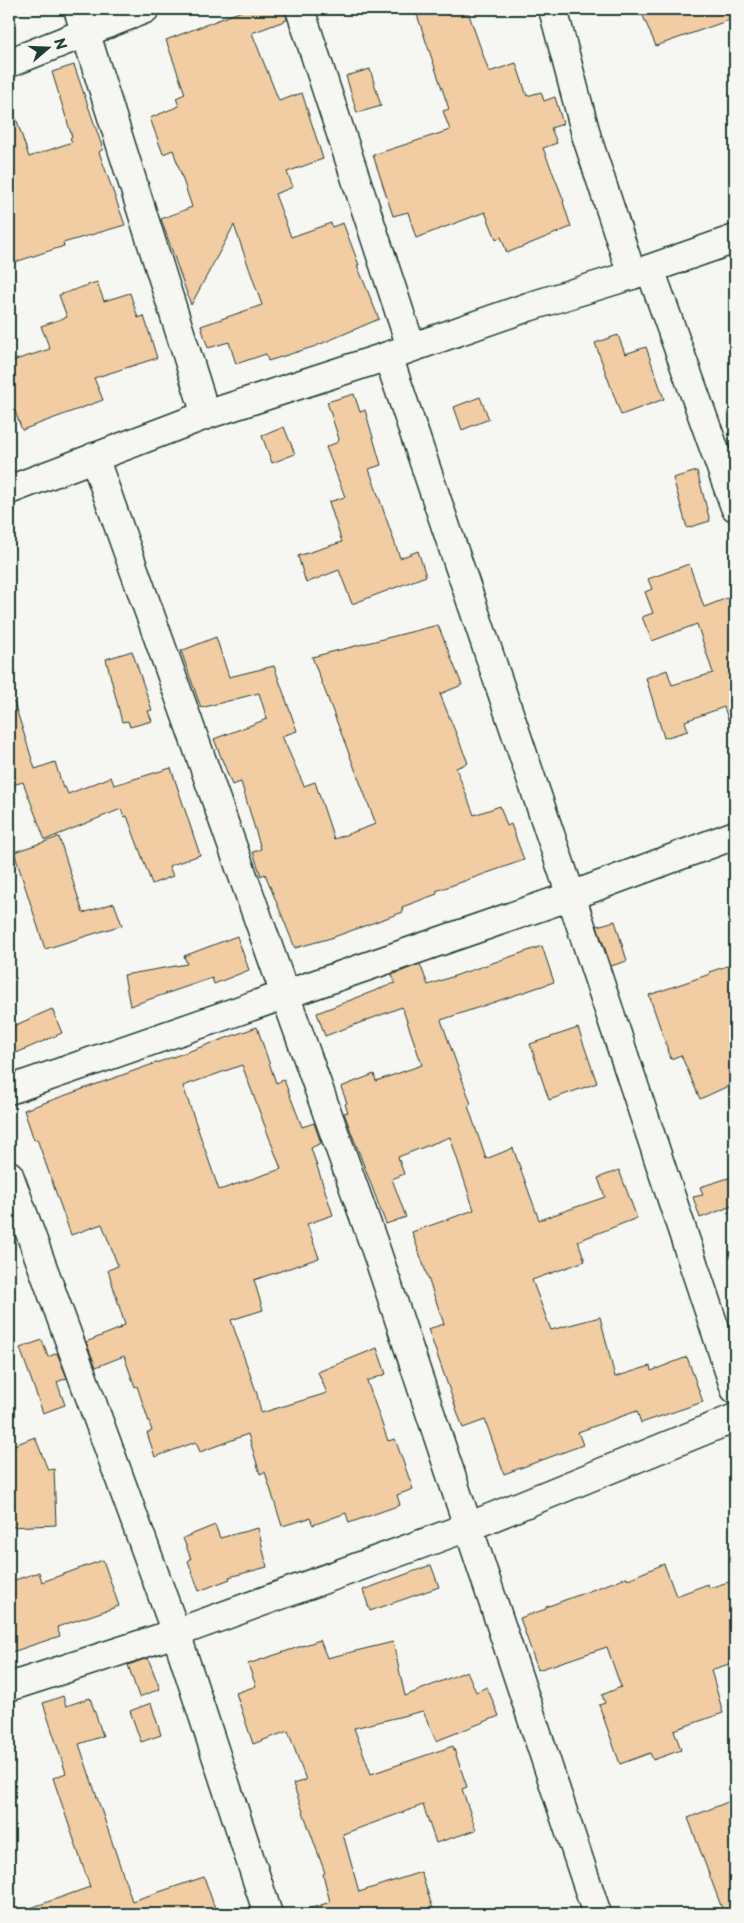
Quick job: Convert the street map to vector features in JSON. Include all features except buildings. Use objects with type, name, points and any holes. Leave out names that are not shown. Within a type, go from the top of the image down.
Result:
[{"type":"street","points":[[9,63],[82,20],[145,9]]},
{"type":"street","points":[[300,9],[399,351],[572,896],[735,1389]]},
{"type":"street","points":[[553,9],[586,138],[735,507]]},
{"type":"street","points":[[82,20],[206,415]]},
{"type":"street","points":[[10,486],[206,415],[528,307],[641,272],[735,239]]},
{"type":"street","points":[[94,456],[377,1253],[597,1914]]},
{"type":"street","points":[[9,1090],[572,896],[735,836]]},
{"type":"street","points":[[9,1174],[176,1633],[268,1914]]},
{"type":"street","points":[[9,1687],[176,1633],[468,1527],[735,1418]]}]
